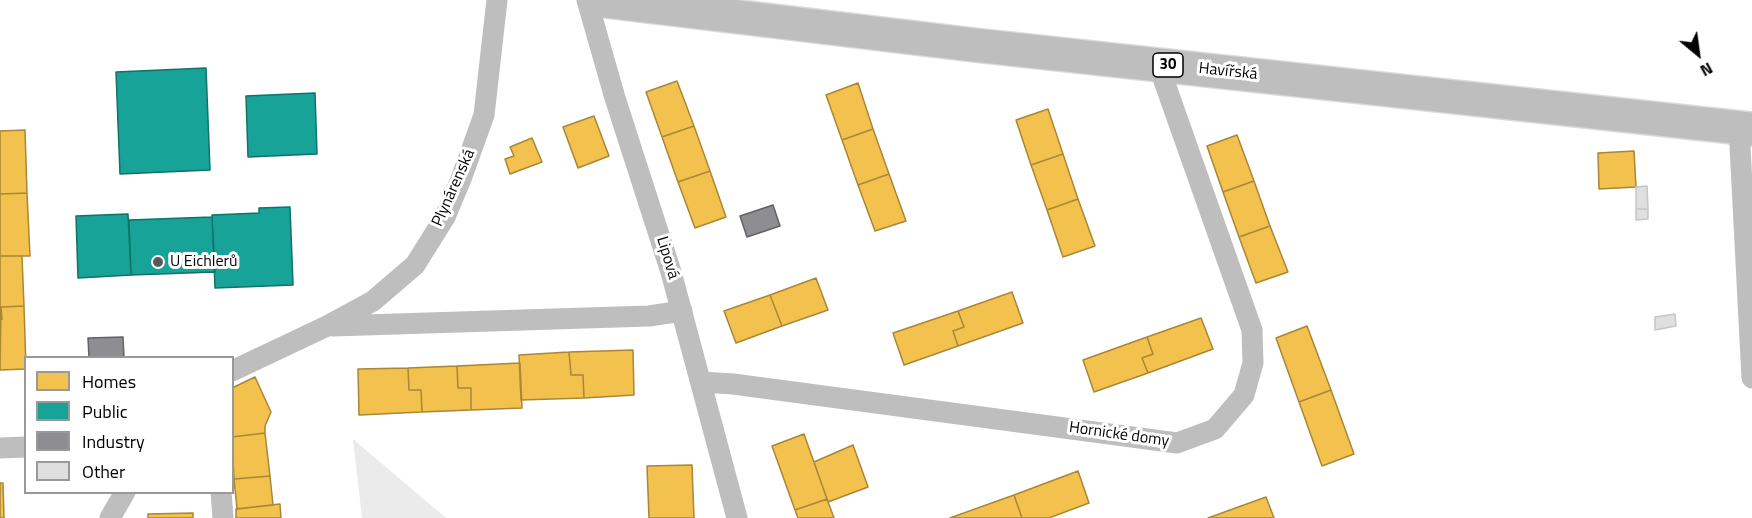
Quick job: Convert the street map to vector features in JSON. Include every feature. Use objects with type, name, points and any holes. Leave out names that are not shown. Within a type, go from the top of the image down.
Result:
[{"type":"main road","name":"Havířská","points":[[597,0],[974,45],[1745,128]]},
{"type":"street","name":"Plynárenská","points":[[234,370],[327,326],[373,301],[415,265],[445,217],[484,115],[497,0]]},
{"type":"street","name":"Lipová","points":[[587,0],[615,98],[662,240],[737,518]]},
{"type":"street","name":"Hornické domy","points":[[701,382],[733,384],[1177,443],[1215,429],[1244,395],[1253,363],[1252,330],[1158,64]]},
{"type":"street","points":[[1745,128],[1752,378]]},
{"type":"street","name":"Plynárenská","points":[[327,326],[649,316],[682,311]]},
{"type":"street","points":[[0,448],[24,447]]},
{"type":"street","points":[[110,518],[124,494]]},
{"type":"street","points":[[221,494],[223,518]]},
{"type":"shaded area","points":[[353,439],[446,518],[362,518]]},
{"type":"building: Homes","points":[[677,81],[694,126],[662,137],[646,92]]},
{"type":"building: Homes","points":[[858,83],[873,129],[842,140],[826,95]]},
{"type":"building: Homes","points":[[1048,109],[1063,154],[1031,165],[1016,120]]},
{"type":"building: Homes","points":[[594,116],[609,156],[578,168],[563,127]]},
{"type":"building: Homes","points":[[694,126],[710,171],[678,182],[662,137]]},
{"type":"building: Homes","points":[[873,129],[889,174],[858,185],[842,140]]},
{"type":"building: Homes","points":[[25,130],[27,193],[0,194],[0,131]]},
{"type":"building: Homes","points":[[1237,135],[1254,181],[1223,192],[1207,146]]},
{"type":"building: Homes","points":[[532,138],[542,162],[510,174],[505,159],[514,156],[510,147]]},
{"type":"building: Homes","points":[[1634,151],[1636,187],[1599,189],[1598,153]]},
{"type":"building: Homes","points":[[1063,154],[1078,199],[1047,210],[1031,165]]},
{"type":"building: Homes","points":[[710,171],[726,217],[695,228],[678,182]]},
{"type":"building: Homes","points":[[889,174],[906,221],[875,231],[858,185]]},
{"type":"building: Homes","points":[[1254,181],[1270,226],[1239,237],[1223,192]]},
{"type":"building: Homes","points":[[27,193],[30,256],[0,256],[0,194]]},
{"type":"building: Homes","points":[[1078,199],[1095,246],[1063,257],[1047,210]]},
{"type":"building: Homes","points":[[1270,226],[1288,272],[1256,283],[1239,237]]},
{"type":"building: Homes","points":[[0,256],[22,256],[24,306],[1,307],[2,319],[0,320]]},
{"type":"building: Homes","points":[[816,278],[828,310],[782,326],[770,295]]},
{"type":"building: Homes","points":[[1012,292],[1023,323],[958,346],[953,331],[964,327],[958,311]]},
{"type":"building: Homes","points":[[770,295],[782,326],[736,343],[724,311]]},
{"type":"building: Homes","points":[[24,306],[24,369],[0,370],[1,307]]},
{"type":"building: Homes","points":[[958,311],[964,327],[953,331],[958,346],[904,365],[893,333]]},
{"type":"building: Homes","points":[[1201,318],[1213,349],[1148,373],[1142,358],[1153,354],[1147,337]]},
{"type":"building: Homes","points":[[1307,326],[1331,390],[1299,402],[1276,338]]},
{"type":"building: Homes","points":[[1147,337],[1153,354],[1142,358],[1148,373],[1094,392],[1083,360]]},
{"type":"building: Homes","points":[[633,350],[634,395],[584,398],[583,375],[571,375],[569,352]]},
{"type":"building: Homes","points":[[569,352],[571,375],[583,375],[584,398],[521,400],[519,355]]},
{"type":"building: Homes","points":[[520,363],[522,408],[471,410],[471,388],[458,388],[457,366]]},
{"type":"building: Homes","points":[[457,366],[458,388],[471,388],[471,410],[422,412],[421,390],[409,390],[408,368]]},
{"type":"building: Homes","points":[[408,368],[409,390],[421,390],[422,412],[359,415],[358,369]]},
{"type":"building: Homes","points":[[255,377],[271,412],[265,426],[265,433],[234,437],[234,387]]},
{"type":"building: Homes","points":[[1331,390],[1354,454],[1322,466],[1299,402]]},
{"type":"building: Homes","points":[[265,433],[270,476],[234,479],[234,437]]},
{"type":"building: Homes","points":[[804,434],[827,499],[795,510],[772,446]]},
{"type":"building: Homes","points":[[853,445],[868,487],[828,502],[814,462]]},
{"type":"building: Homes","points":[[692,465],[694,518],[649,518],[647,466]]},
{"type":"building: Homes","points":[[1078,471],[1089,503],[1049,518],[1022,518],[1014,495]]},
{"type":"building: Homes","points":[[270,476],[273,505],[237,509],[234,479]]},
{"type":"building: Homes","points":[[0,483],[3,483],[4,518],[0,518]]},
{"type":"building: Homes","points":[[1014,495],[1022,518],[950,518]]},
{"type":"building: Homes","points":[[1266,497],[1274,518],[1208,518]]},
{"type":"building: Homes","points":[[827,499],[834,518],[798,518],[795,510]]},
{"type":"building: Homes","points":[[280,504],[281,518],[236,518],[236,509]]},
{"type":"building: Homes","points":[[193,513],[193,518],[148,518],[148,514]]},
{"type":"building: Public","points":[[206,68],[210,170],[120,174],[116,72]]},
{"type":"building: Public","points":[[315,93],[317,154],[248,157],[246,96]]},
{"type":"building: Public","points":[[290,207],[293,285],[215,288],[212,215],[259,213],[259,208]]},
{"type":"building: Public","points":[[128,214],[131,275],[78,278],[76,216]]},
{"type":"building: Public","points":[[212,217],[215,272],[131,275],[129,220]]},
{"type":"building: Industry","points":[[773,205],[780,226],[747,237],[740,216]]},
{"type":"building: Industry","points":[[123,337],[124,356],[89,356],[88,338]]},
{"type":"building: Other","points":[[1647,186],[1648,209],[1636,209],[1636,187]]},
{"type":"building: Other","points":[[1636,209],[1648,209],[1648,219],[1636,220]]},
{"type":"building: Other","points":[[1675,314],[1676,326],[1655,330],[1655,317]]},
{"type":"place","name":"U Eichlerů","points":[[158,262]]}]
